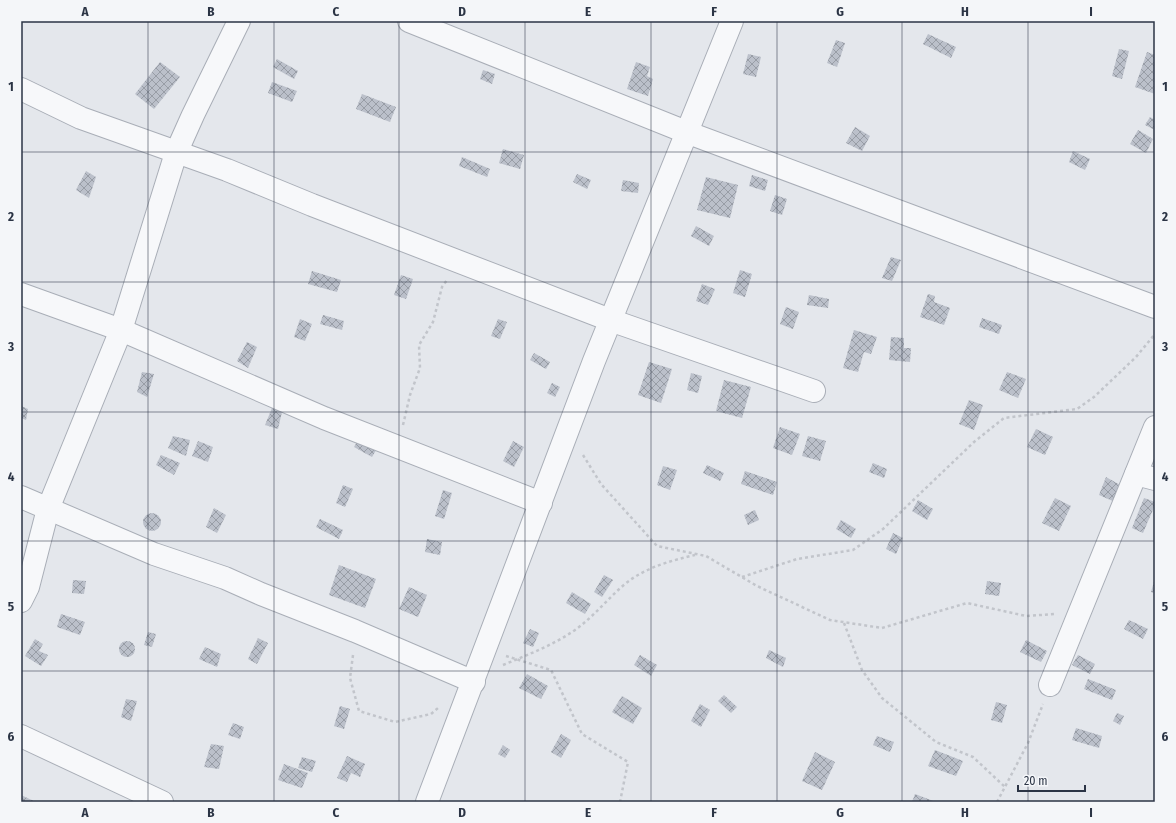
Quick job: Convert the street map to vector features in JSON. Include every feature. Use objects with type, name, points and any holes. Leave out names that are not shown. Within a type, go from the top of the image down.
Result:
[{"type":"street","points":[[21,602],[28,587],[48,509],[121,330],[176,153],[239,21]]},
{"type":"street","points":[[409,21],[686,132],[1155,307]]},
{"type":"street","points":[[428,802],[610,320],[732,21]]},
{"type":"street","points":[[21,89],[81,118],[227,170],[312,205],[610,320],[814,391]]},
{"type":"street","points":[[21,294],[121,330],[324,418],[541,503]]},
{"type":"street","points":[[1050,685],[1080,612],[1146,476],[1155,427]]},
{"type":"street","points":[[21,497],[154,554],[225,578],[474,682]]},
{"type":"street","points":[[21,736],[162,802]]},
{"type":"path","points":[[398,446],[410,395],[420,368],[419,345],[433,322],[442,287],[460,262]]},
{"type":"path","points":[[741,577],[797,559],[853,550],[883,529],[974,442],[1004,418],[1077,409],[1094,397],[1136,357],[1155,334]]},
{"type":"path","points":[[568,430],[601,484],[657,546],[706,556],[757,586],[830,620],[882,628],[966,603],[1026,616],[1080,612]]},
{"type":"path","points":[[844,622],[862,670],[882,698],[936,742],[973,757],[1005,787]]},
{"type":"path","points":[[486,650],[551,670],[582,734],[628,762],[620,802]]},
{"type":"path","points":[[997,802],[1028,743],[1050,685]]},
{"type":"building","points":[[928,34],[956,47],[951,58],[923,44]]},
{"type":"building","points":[[836,40],[845,43],[837,67],[827,63]]},
{"type":"building","points":[[1119,49],[1129,51],[1122,79],[1112,76]]},
{"type":"building","points":[[1147,52],[1155,55],[1155,94],[1135,87]]},
{"type":"building","points":[[748,54],[761,57],[756,77],[743,74]]},
{"type":"building","points":[[277,59],[298,71],[294,79],[273,67]]},
{"type":"building","points":[[160,62],[180,77],[154,109],[135,94]]},
{"type":"building","points":[[636,62],[650,67],[647,76],[653,79],[648,96],[627,89]]},
{"type":"building","points":[[483,70],[495,74],[492,84],[480,79]]},
{"type":"building","points":[[272,82],[297,91],[292,102],[268,93]]},
{"type":"building","points":[[362,94],[396,107],[390,122],[356,109]]},
{"type":"building","points":[[1150,117],[1155,120],[1155,130],[1145,125]]},
{"type":"building","points":[[855,127],[870,136],[862,151],[846,143]]},
{"type":"building","points":[[1138,130],[1153,139],[1146,153],[1130,144]]},
{"type":"building","points":[[503,149],[524,155],[520,169],[499,163]]},
{"type":"building","points":[[1073,151],[1090,159],[1085,170],[1069,162]]},
{"type":"building","points":[[462,157],[490,169],[487,177],[459,166]]},
{"type":"building","points":[[86,171],[96,177],[89,198],[76,190]]},
{"type":"building","points":[[577,174],[591,180],[587,189],[573,182]]},
{"type":"building","points":[[752,175],[768,180],[765,191],[749,186]]},
{"type":"building","points":[[706,177],[738,185],[730,218],[697,210]]},
{"type":"building","points":[[623,180],[639,183],[638,193],[621,191]]},
{"type":"building","points":[[775,195],[787,199],[782,215],[770,211]]},
{"type":"building","points":[[696,226],[714,236],[709,246],[691,236]]},
{"type":"building","points":[[891,257],[901,260],[892,281],[882,278]]},
{"type":"building","points":[[740,270],[752,274],[745,297],[733,293]]},
{"type":"building","points":[[312,271],[341,280],[337,292],[308,284]]},
{"type":"building","points":[[401,275],[413,279],[406,299],[394,295]]},
{"type":"building","points":[[702,284],[715,289],[708,305],[696,301]]},
{"type":"building","points":[[928,294],[935,296],[934,302],[950,308],[944,325],[920,317]]},
{"type":"building","points":[[809,295],[829,299],[828,308],[807,305]]},
{"type":"building","points":[[786,307],[799,312],[793,329],[780,324]]},
{"type":"building","points":[[323,315],[344,321],[342,330],[320,324]]},
{"type":"building","points":[[982,318],[1002,325],[999,334],[979,327]]},
{"type":"building","points":[[300,319],[312,324],[305,341],[294,337]]},
{"type":"building","points":[[498,319],[507,322],[500,339],[491,336]]},
{"type":"building","points":[[854,330],[877,337],[871,354],[864,352],[858,372],[843,368]]},
{"type":"building","points":[[891,337],[904,338],[904,348],[911,348],[910,362],[889,360]]},
{"type":"building","points":[[247,342],[257,347],[248,368],[237,361]]},
{"type":"building","points":[[534,353],[550,362],[546,369],[530,360]]},
{"type":"building","points":[[649,362],[672,369],[661,403],[638,395]]},
{"type":"building","points":[[142,372],[154,374],[147,397],[137,392]]},
{"type":"building","points":[[1007,372],[1026,379],[1018,398],[999,390]]},
{"type":"building","points":[[691,373],[702,376],[698,393],[687,390]]},
{"type":"building","points":[[724,380],[751,387],[742,418],[716,411]]},
{"type":"building","points":[[552,383],[560,387],[555,397],[547,393]]},
{"type":"building","points":[[969,400],[983,405],[974,430],[959,424]]},
{"type":"building","points":[[21,406],[28,409],[26,420],[21,418]]},
{"type":"building","points":[[272,408],[282,412],[278,429],[265,425]]},
{"type":"building","points":[[780,427],[800,434],[792,455],[773,448]]},
{"type":"building","points":[[1036,429],[1053,437],[1045,455],[1027,447]]},
{"type":"building","points":[[173,436],[190,440],[186,456],[168,448]]},
{"type":"building","points":[[808,436],[826,441],[820,461],[802,456]]},
{"type":"building","points":[[360,437],[378,447],[372,457],[354,447]]},
{"type":"building","points":[[198,441],[213,447],[208,462],[192,456]]},
{"type":"building","points":[[513,441],[524,447],[514,467],[503,461]]},
{"type":"building","points":[[161,455],[180,463],[174,475],[156,465]]},
{"type":"building","points":[[873,463],[887,469],[884,478],[869,472]]},
{"type":"building","points":[[707,465],[724,473],[720,481],[703,473]]},
{"type":"building","points":[[663,466],[677,470],[670,490],[657,485]]},
{"type":"building","points":[[745,471],[777,482],[773,495],[741,484]]},
{"type":"building","points":[[1106,477],[1122,486],[1115,502],[1099,495]]},
{"type":"building","points":[[343,485],[353,489],[345,507],[336,503]]},
{"type":"building","points":[[443,490],[452,493],[444,519],[435,516]]},
{"type":"building","points":[[1055,498],[1071,506],[1059,531],[1042,523]]},
{"type":"building","points":[[1144,498],[1155,502],[1155,505],[1143,533],[1132,528]]},
{"type":"building","points":[[918,500],[933,509],[927,520],[912,511]]},
{"type":"building","points":[[214,508],[226,515],[217,533],[206,527]]},
{"type":"building","points":[[755,510],[759,520],[748,525],[744,515]]},
{"type":"building","points":[[152,513],[156,514],[160,518],[160,526],[156,530],[152,531],[148,530],[144,526],[143,522],[144,518],[148,514]]},
{"type":"building","points":[[320,519],[343,530],[339,539],[316,527]]},
{"type":"building","points":[[841,520],[856,529],[851,538],[836,529]]},
{"type":"building","points":[[893,533],[903,538],[896,554],[886,549]]},
{"type":"building","points":[[427,539],[442,542],[440,555],[425,552]]},
{"type":"building","points":[[339,565],[376,579],[365,608],[329,595]]},
{"type":"building","points":[[604,575],[613,580],[602,597],[594,592]]},
{"type":"building","points":[[1155,578],[1155,593],[1151,592]]},
{"type":"building","points":[[73,580],[86,581],[84,594],[72,593]]},
{"type":"building","points":[[987,581],[1001,583],[999,596],[985,594]]},
{"type":"building","points":[[409,587],[427,595],[418,617],[399,609]]},
{"type":"building","points":[[572,592],[591,604],[585,614],[566,603]]},
{"type":"building","points":[[61,614],[85,622],[80,635],[57,627]]},
{"type":"building","points":[[1129,620],[1148,629],[1143,639],[1124,629]]},
{"type":"building","points":[[530,629],[539,633],[533,647],[523,643]]},
{"type":"building","points":[[148,632],[156,634],[152,647],[144,645]]},
{"type":"building","points":[[258,638],[268,643],[257,664],[248,659]]},
{"type":"building","points":[[35,639],[43,644],[39,651],[48,655],[41,666],[25,656]]},
{"type":"building","points":[[1026,640],[1047,651],[1041,662],[1020,652]]},
{"type":"building","points":[[124,641],[130,641],[135,646],[133,655],[130,657],[124,657],[119,652],[119,646]]},
{"type":"building","points":[[205,647],[221,654],[217,667],[199,659]]},
{"type":"building","points":[[769,650],[786,658],[783,667],[766,658]]},
{"type":"building","points":[[640,655],[657,665],[651,676],[634,665]]},
{"type":"building","points":[[1078,655],[1095,664],[1090,674],[1072,665]]},
{"type":"building","points":[[527,674],[548,686],[541,699],[519,688]]},
{"type":"building","points":[[1088,679],[1116,690],[1112,700],[1084,689]]},
{"type":"building","points":[[724,695],[737,707],[731,713],[718,701]]},
{"type":"building","points":[[622,696],[642,708],[633,724],[612,712]]},
{"type":"building","points":[[126,699],[137,701],[131,721],[121,717]]},
{"type":"building","points":[[996,702],[1007,705],[1002,723],[991,720]]},
{"type":"building","points":[[700,704],[710,710],[701,727],[691,721]]},
{"type":"building","points":[[340,706],[350,709],[344,729],[334,726]]},
{"type":"building","points":[[1117,713],[1124,716],[1120,725],[1113,721]]},
{"type":"building","points":[[233,723],[244,727],[240,739],[228,735]]},
{"type":"building","points":[[1076,728],[1102,736],[1099,748],[1072,740]]},
{"type":"building","points":[[561,734],[571,740],[561,758],[551,752]]},
{"type":"building","points":[[877,736],[894,742],[890,752],[873,745]]},
{"type":"building","points":[[211,744],[224,746],[219,769],[204,767]]},
{"type":"building","points":[[503,745],[510,750],[505,758],[498,754]]},
{"type":"building","points":[[935,750],[963,761],[956,776],[928,766]]},
{"type":"building","points":[[815,752],[835,762],[822,790],[802,781]]},
{"type":"building","points":[[347,756],[365,764],[360,777],[351,773],[347,782],[337,778]]},
{"type":"building","points":[[302,757],[316,761],[312,772],[298,768]]},
{"type":"building","points":[[284,764],[308,773],[302,788],[278,780]]},
{"type":"building","points":[[915,794],[936,802],[912,802]]},
{"type":"building","points":[[21,795],[36,802],[21,802]]}]
